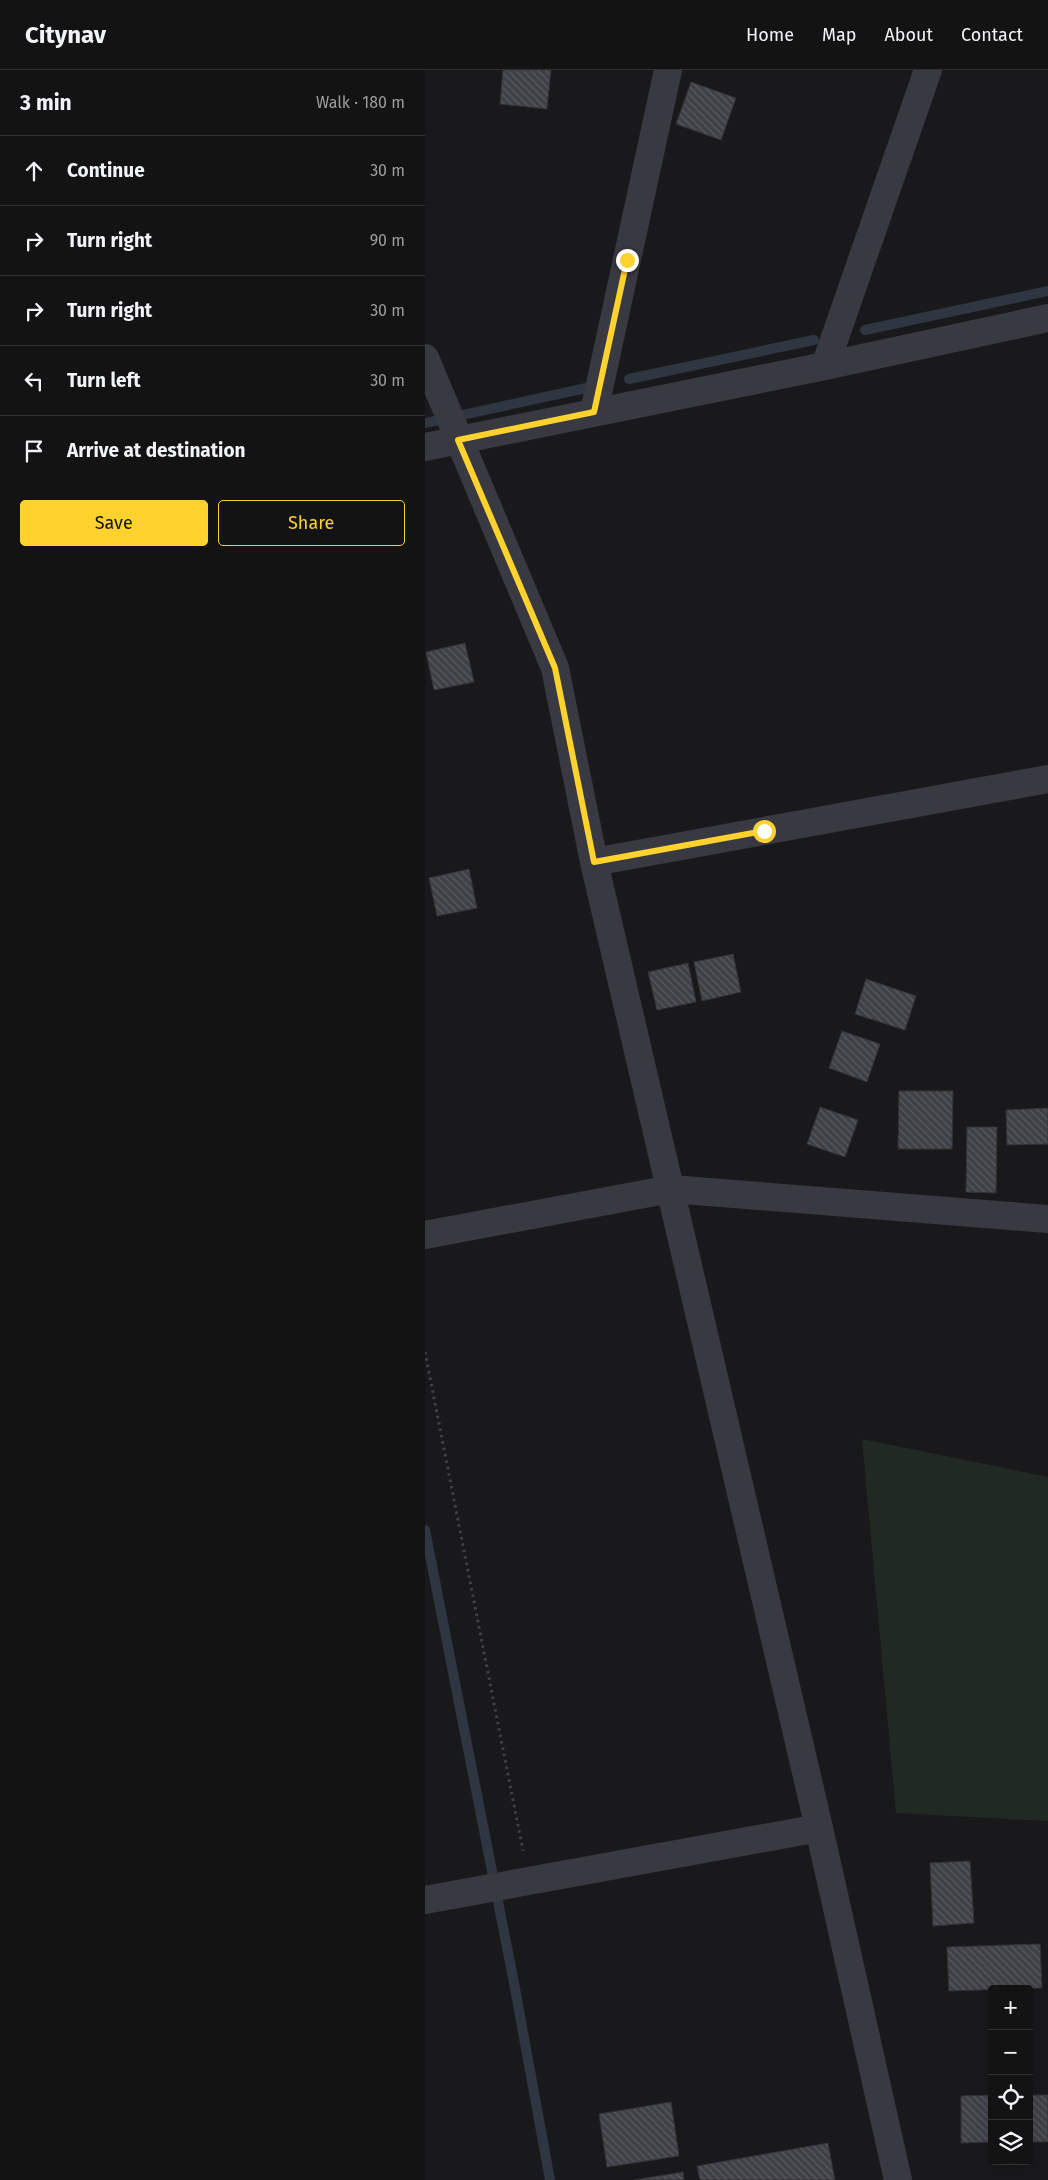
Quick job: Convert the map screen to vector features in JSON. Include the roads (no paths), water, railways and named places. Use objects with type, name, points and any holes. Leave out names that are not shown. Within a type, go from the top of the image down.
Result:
[{"type":"street","points":[[594,412],[668,70]]},
{"type":"street","points":[[825,366],[928,70]]},
{"type":"street","points":[[425,447],[458,438],[825,366],[1048,318]]},
{"type":"street","points":[[425,358],[555,668],[594,862],[819,1828],[898,2180]]},
{"type":"street","points":[[594,862],[1048,779]]},
{"type":"street","points":[[425,1235],[671,1189],[1048,1219]]},
{"type":"street","points":[[425,1900],[819,1828]]},
{"type":"waterway","points":[[865,330],[1048,291]]},
{"type":"waterway","points":[[629,379],[814,340]]},
{"type":"waterway","points":[[425,423],[591,387]]},
{"type":"waterway","points":[[425,1530],[514,1983],[550,2180]]}]
